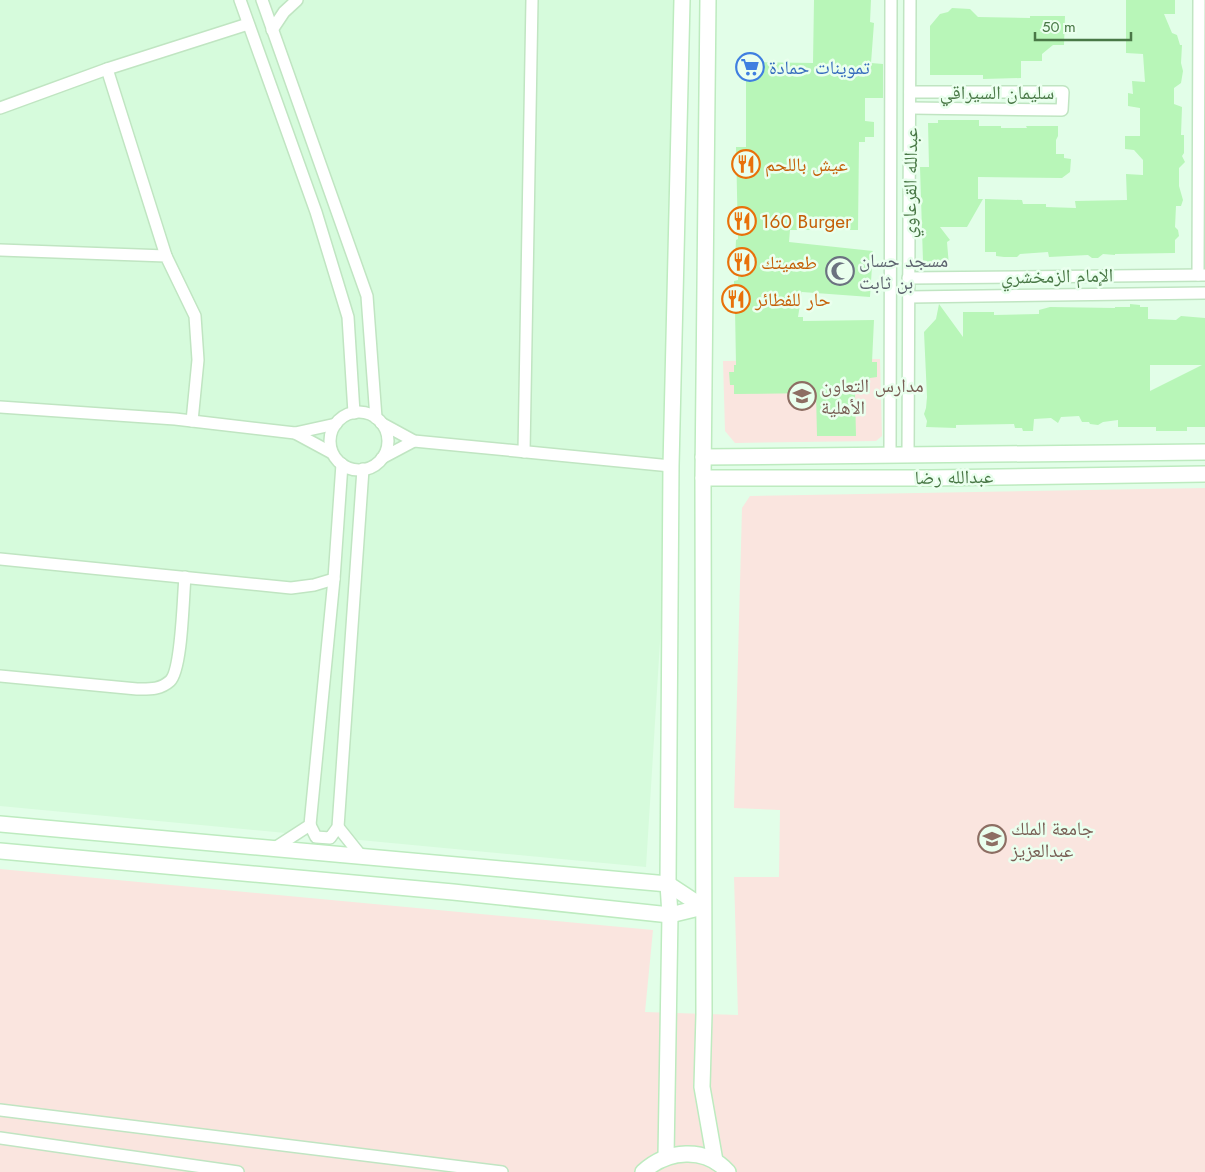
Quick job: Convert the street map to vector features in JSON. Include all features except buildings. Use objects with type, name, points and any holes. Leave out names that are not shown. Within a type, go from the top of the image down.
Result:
[{"type":"street","points":[[240,0],[316,212],[348,317],[354,413]]},
{"type":"street","points":[[262,0],[366,296],[378,421],[387,437],[386,454],[370,468],[363,470],[348,468],[332,453],[295,433]]},
{"type":"street","points":[[272,30],[284,12],[297,0]]},
{"type":"street","points":[[524,452],[532,0]]},
{"type":"street","points":[[666,1157],[670,915],[668,884],[671,466],[682,0]]},
{"type":"street","points":[[708,0],[703,457],[704,1014],[702,1087],[715,1161]]},
{"type":"street","name":"عبدالله القرعاوي","points":[[890,456],[891,0]]},
{"type":"street","name":"عبدالله القرعاوي","points":[[908,456],[910,0]]},
{"type":"street","points":[[1199,0],[1201,275]]},
{"type":"street","points":[[0,108],[107,69],[248,24]]},
{"type":"street","points":[[107,69],[166,256],[195,316],[198,360],[192,421]]},
{"type":"street","name":"سليمان السيراقي","points":[[910,92],[1064,92],[1062,110],[910,108]]},
{"type":"street","points":[[0,250],[166,256]]},
{"type":"street","name":"الإمام الزمخشري","points":[[908,278],[1201,275]]},
{"type":"street","name":"الإمام الزمخشري","points":[[909,297],[1205,293]]},
{"type":"street","points":[[0,407],[192,421],[295,433],[336,424]]},
{"type":"street","points":[[332,453],[329,441],[336,424],[341,419],[354,413],[369,415],[414,441],[671,466]]},
{"type":"street","points":[[382,458],[414,441]]},
{"type":"street","name":"عبدالله رضا","points":[[703,457],[1205,452]]},
{"type":"street","points":[[929,456],[931,478]]},
{"type":"street","points":[[342,464],[334,579],[310,825],[316,837],[330,838],[338,827],[363,470]]},
{"type":"street","name":"عبدالله رضا","points":[[703,478],[931,478],[1205,474]]},
{"type":"street","points":[[0,559],[291,588],[314,585],[334,579]]},
{"type":"street","points":[[0,676],[137,689],[157,689],[171,681],[177,667],[185,577]]},
{"type":"street","points":[[0,824],[668,884],[704,907]]},
{"type":"street","points":[[273,849],[310,825]]},
{"type":"street","points":[[338,827],[362,857]]},
{"type":"street","points":[[0,851],[453,892],[670,915],[704,907]]},
{"type":"street","points":[[0,1110],[502,1172]]},
{"type":"street","points":[[0,1138],[238,1172]]},
{"type":"street","points":[[643,1172],[652,1164],[666,1157],[682,1154],[699,1155],[715,1161],[728,1172]]},
{"type":"shaded area","points":[[0,0],[675,0],[671,466],[646,867],[0,806]]},
{"type":"shaded area","name":"مدارس التعاون الأهلية","points":[[880,359],[882,436],[876,441],[735,443],[725,431],[723,361]]},
{"type":"shaded area","name":"جامعة الملك عبدالعزيز","points":[[1205,488],[1205,1172],[0,1172],[0,869],[653,930],[645,1012],[738,1015],[734,877],[779,877],[780,810],[734,808],[742,508],[750,496]]},
{"type":"place","name":"تموينات حمادة","points":[[750,67]]},
{"type":"place","name":"عيش باللحم","points":[[746,164]]},
{"type":"place","name":"160 Burger","points":[[742,221]]},
{"type":"place","name":"طعميتك","points":[[742,262]]},
{"type":"place","name":"مسجد حسان بن ثابت","points":[[840,271]]},
{"type":"place","name":"حار للفطائر","points":[[736,299]]},
{"type":"place","name":"مدارس التعاون الأهلية","points":[[802,396]]},
{"type":"place","name":"جامعة الملك عبدالعزيز","points":[[992,839]]}]
